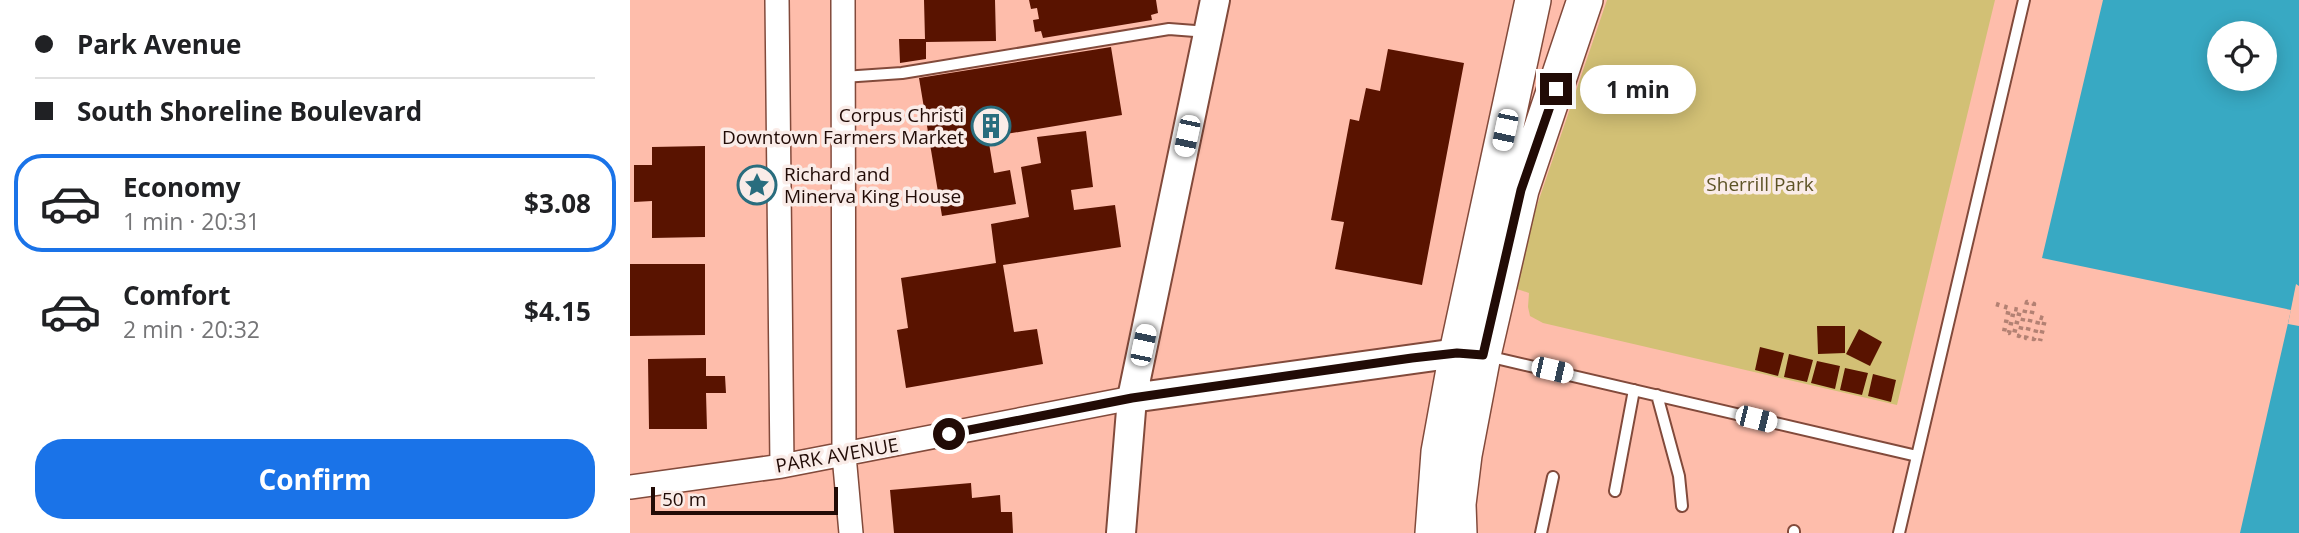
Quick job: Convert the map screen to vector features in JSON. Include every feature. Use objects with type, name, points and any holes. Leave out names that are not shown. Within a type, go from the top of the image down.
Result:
[{"type":"main road","points":[[1459,533],[1458,504],[1470,354],[1533,0]]},
{"type":"main road","points":[[1433,533],[1439,453],[1521,190],[1586,0]]},
{"type":"street","points":[[777,0],[782,466]]},
{"type":"street","points":[[843,0],[844,455],[851,533]]},
{"type":"street","points":[[1121,533],[1132,398],[1215,0]]},
{"type":"street","name":"PARK AVENUE","points":[[630,486],[782,466],[1132,398],[1470,354]]},
{"type":"lane","points":[[1899,533],[2024,0]]},
{"type":"lane","points":[[843,76],[902,73],[1166,30],[1209,32]]},
{"type":"lane","points":[[1470,354],[1917,456]]},
{"type":"lane","points":[[1615,491],[1634,390]]},
{"type":"lane","points":[[1657,395],[1679,476],[1682,506]]},
{"type":"lane","points":[[1541,533],[1553,477]]},
{"type":"path","points":[[1996,304],[2009,308],[2004,332],[2009,333],[2014,309],[2020,310],[2014,334],[2019,336],[2027,302],[2034,304],[2026,338],[2034,339],[2039,317],[2046,319],[2040,341]]},
{"type":"green space","name":"Sherrill Park","points":[[1607,0],[1995,0],[1897,405],[1543,323],[1530,316],[1529,293],[1517,289],[1532,220]]},
{"type":"water","points":[[2103,0],[2299,0],[2299,533],[2240,533],[2291,310],[2042,258]]},
{"type":"pier","points":[[2296,284],[2299,286],[2299,326],[2288,324]]},
{"type":"building","points":[[924,0],[995,0],[996,41],[926,42],[926,59],[900,63],[899,39],[925,39]]},
{"type":"building","points":[[1029,0],[1156,0],[1158,13],[1151,15],[1152,20],[1043,38],[1041,31],[1035,32],[1033,20],[1039,19],[1037,8],[1031,9]]},
{"type":"building","name":"Corpus Christi Downtown Farmers Market","points":[[1111,47],[1122,115],[988,137],[994,173],[1010,170],[1016,204],[942,216],[919,78]]},
{"type":"building","points":[[1388,49],[1464,63],[1422,285],[1335,269],[1344,222],[1331,220],[1350,119],[1359,121],[1366,88],[1380,91]]},
{"type":"building","points":[[1086,131],[1093,187],[1071,190],[1074,210],[1115,205],[1121,247],[1003,265],[1014,332],[1037,329],[1043,364],[906,388],[897,330],[908,328],[901,278],[996,263],[991,224],[1029,217],[1021,167],[1041,163],[1037,137]]},
{"type":"building","points":[[705,146],[705,237],[652,238],[652,201],[634,202],[634,165],[652,165],[652,147]]},
{"type":"building","points":[[630,264],[705,264],[705,335],[630,336]]},
{"type":"building","points":[[1817,326],[1845,326],[1845,353],[1818,354]]},
{"type":"building","points":[[1859,329],[1882,342],[1870,366],[1846,354]]},
{"type":"building","points":[[1760,347],[1784,353],[1778,376],[1755,370]]},
{"type":"building","points":[[1789,354],[1813,360],[1807,382],[1784,377]]},
{"type":"building","points":[[706,358],[706,376],[725,376],[726,393],[706,393],[707,429],[649,429],[648,359]]},
{"type":"building","points":[[1817,361],[1840,366],[1835,389],[1811,383]]},
{"type":"building","points":[[1845,368],[1868,373],[1862,395],[1840,390]]},
{"type":"building","points":[[1873,374],[1896,380],[1891,402],[1868,396]]},
{"type":"building","points":[[971,483],[972,498],[1000,495],[1001,512],[1012,512],[1013,533],[894,533],[890,490]]},
{"type":"place","name":"Corpus Christi Downtown Farmers Market","points":[[991,126]]},
{"type":"place","name":"Richard and Minerva King House","points":[[757,185]]},
{"type":"route","points":[[949,434],[1132,398],[1412,358],[1457,353],[1483,355],[1521,190],[1556,89]]}]
